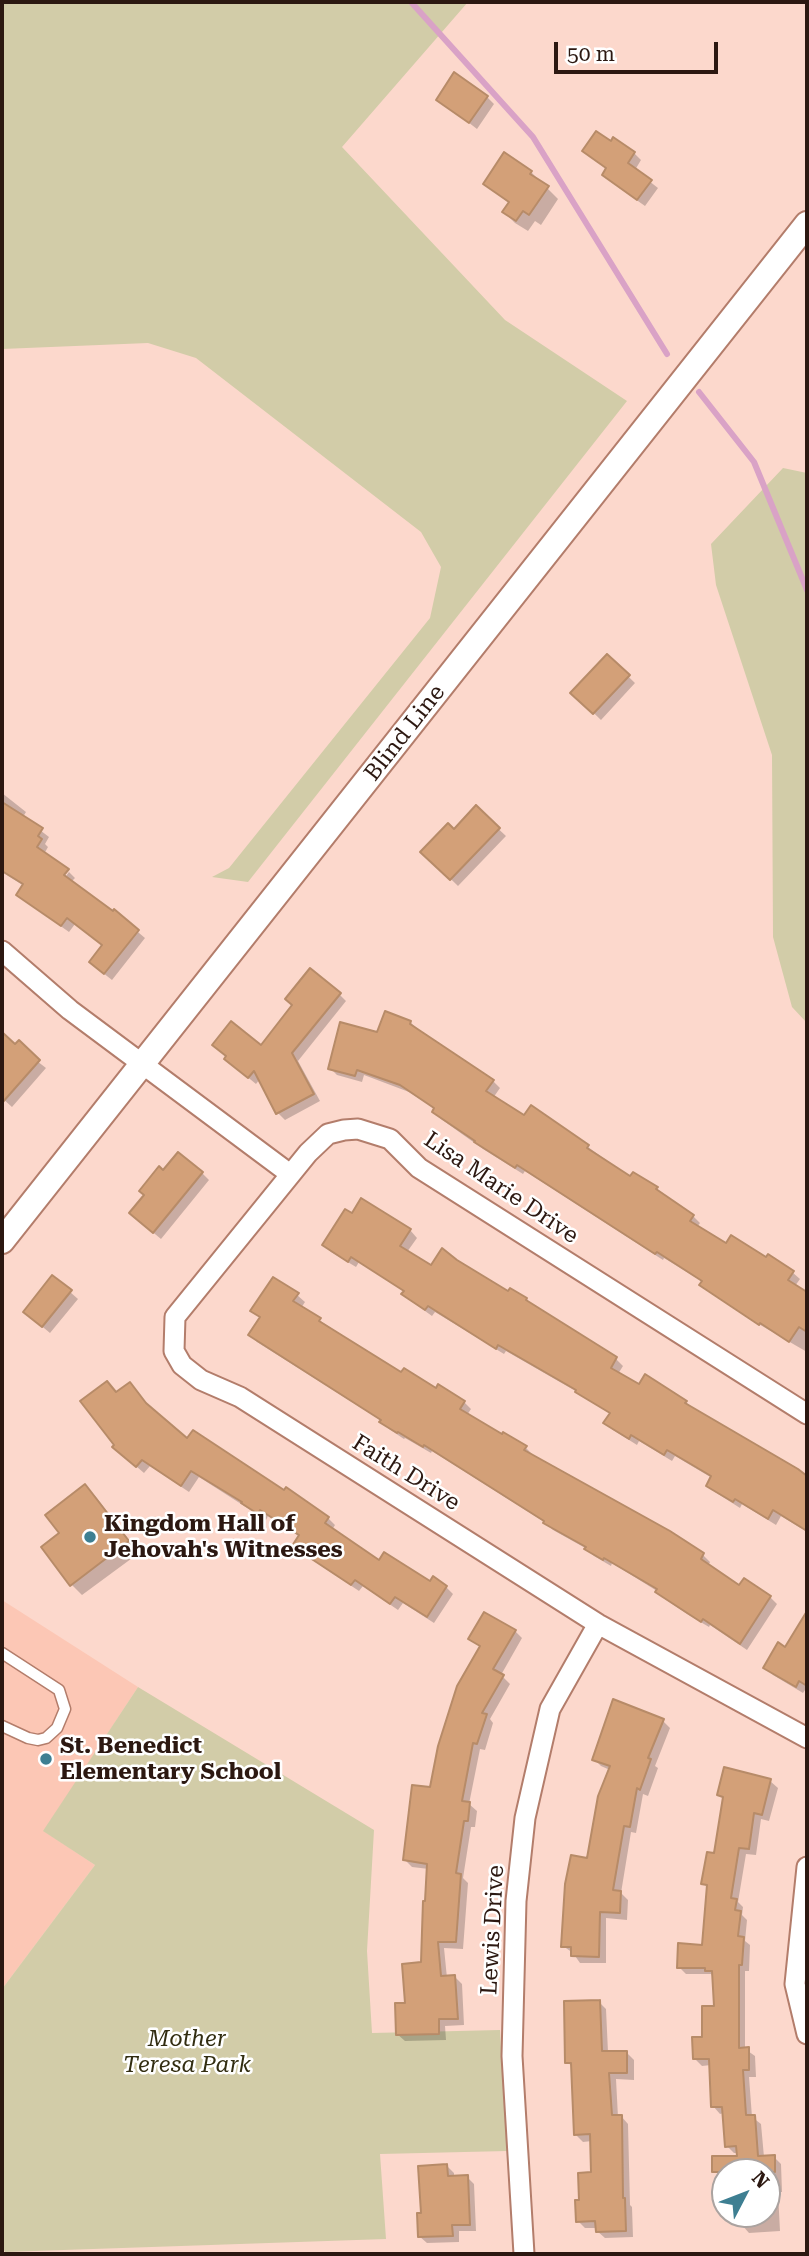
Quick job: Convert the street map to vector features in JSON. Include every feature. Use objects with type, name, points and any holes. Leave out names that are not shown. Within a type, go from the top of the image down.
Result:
[{"type":"street","name":"Blind Line","points":[[2,1241],[807,224]]},
{"type":"street","points":[[2,951],[70,1010],[290,1174]]},
{"type":"street","name":"Lisa Marie Drive","points":[[290,1174],[328,1134],[358,1129],[390,1139],[419,1168],[807,1415]]},
{"type":"street","name":"Faith Drive","points":[[290,1174],[175,1317],[174,1351],[182,1365],[201,1380],[240,1397],[598,1624],[807,1738]]},
{"type":"street","name":"Lewis Drive","points":[[524,2254],[512,2056],[516,1901],[524,1830],[550,1709],[598,1624]]},
{"type":"street","points":[[807,1867],[795,1984],[807,2034]]},
{"type":"lane","points":[[2,1653],[59,1690],[65,1709],[57,1728],[46,1738],[27,1738],[2,1726]]},
{"type":"shaded area","name":"St. Benedict Elementary School","points":[[2,1600],[138,1687],[44,1831],[95,1865],[2,1989]]},
{"type":"green space","points":[[2,2],[468,2],[342,147],[505,320],[627,401],[248,882],[212,877],[229,868],[430,618],[441,567],[421,532],[196,358],[148,343],[2,349]]},
{"type":"green space","points":[[783,468],[807,473],[807,1023],[792,1007],[773,937],[772,755],[716,585],[711,544]]},
{"type":"green space","name":"Mother Teresa Park","points":[[138,1687],[374,1830],[367,1951],[372,2033],[500,2030],[507,2151],[380,2154],[386,2239],[5,2252],[2,2246],[2,1989],[95,1865],[43,1831]]},
{"type":"building","points":[[454,72],[488,96],[469,123],[436,100]]},
{"type":"building","points":[[596,131],[611,141],[613,137],[635,152],[628,163],[652,180],[637,200],[602,175],[606,168],[582,151]]},
{"type":"building","points":[[504,152],[549,186],[529,215],[523,211],[516,221],[502,212],[509,202],[483,184]]},
{"type":"building","points":[[607,654],[630,675],[593,714],[570,693]]},
{"type":"building","points":[[2,802],[43,828],[38,836],[42,839],[37,847],[69,869],[64,875],[113,911],[114,909],[139,930],[104,974],[89,962],[102,945],[67,918],[61,926],[16,895],[23,884],[2,871]]},
{"type":"building","points":[[476,805],[500,828],[450,880],[420,852],[448,823],[454,829]]},
{"type":"building","points":[[310,968],[341,993],[292,1053],[314,1094],[276,1114],[254,1071],[248,1078],[224,1059],[226,1056],[212,1045],[231,1021],[261,1045],[292,1005],[285,999]]},
{"type":"building","points":[[385,1011],[411,1021],[410,1024],[494,1080],[486,1091],[524,1115],[531,1105],[589,1145],[587,1148],[630,1176],[633,1172],[658,1187],[656,1189],[694,1215],[690,1221],[726,1243],[731,1235],[794,1271],[788,1280],[807,1292],[807,1332],[799,1327],[789,1342],[760,1323],[759,1325],[699,1285],[702,1281],[657,1252],[655,1254],[517,1165],[515,1168],[474,1142],[432,1112],[434,1108],[400,1085],[357,1070],[355,1076],[328,1069],[340,1022],[377,1032]]},
{"type":"building","points":[[2,1032],[15,1044],[19,1040],[40,1060],[2,1103]]},
{"type":"building","points":[[178,1152],[203,1172],[153,1233],[129,1213],[144,1195],[139,1191],[159,1166],[163,1170]]},
{"type":"building","points":[[361,1198],[411,1229],[400,1246],[431,1265],[442,1248],[508,1291],[510,1288],[527,1298],[526,1300],[617,1357],[611,1368],[639,1384],[645,1374],[687,1401],[685,1403],[798,1469],[807,1476],[807,1531],[773,1510],[768,1519],[735,1499],[733,1502],[706,1486],[711,1476],[667,1450],[664,1455],[631,1435],[629,1439],[603,1423],[610,1413],[575,1392],[576,1390],[498,1345],[496,1349],[428,1306],[425,1310],[401,1294],[404,1291],[351,1257],[348,1262],[322,1245],[345,1209],[352,1213]]},
{"type":"building","points":[[52,1275],[72,1290],[42,1327],[23,1312]]},
{"type":"building","points":[[273,1277],[299,1293],[293,1301],[321,1318],[319,1321],[401,1372],[404,1368],[436,1388],[438,1384],[465,1401],[460,1409],[527,1446],[524,1450],[670,1531],[704,1553],[701,1559],[739,1585],[744,1578],[771,1596],[740,1644],[655,1592],[657,1589],[584,1549],[586,1547],[543,1523],[544,1521],[424,1445],[423,1447],[379,1422],[381,1420],[248,1335],[260,1317],[250,1311]]},
{"type":"building","points":[[107,1381],[116,1392],[130,1382],[146,1403],[187,1438],[193,1430],[284,1490],[286,1487],[329,1517],[325,1523],[379,1560],[384,1552],[430,1581],[433,1576],[447,1586],[427,1617],[395,1597],[390,1604],[355,1580],[351,1585],[292,1546],[299,1535],[260,1510],[258,1514],[191,1471],[181,1486],[142,1460],[136,1467],[112,1447],[114,1445],[80,1401]]},
{"type":"building","name":"Kingdom Hall of Jehovah's Witnesses","points":[[85,1484],[129,1541],[70,1586],[41,1547],[59,1533],[45,1515]]},
{"type":"building","points":[[807,1611],[807,1686],[799,1681],[796,1687],[763,1668],[778,1642],[785,1647]]},
{"type":"building","points":[[484,1612],[516,1630],[493,1669],[504,1675],[482,1713],[487,1714],[477,1744],[473,1743],[462,1801],[470,1802],[468,1821],[464,1821],[456,1873],[461,1874],[456,1942],[438,1942],[441,1976],[455,1975],[458,2019],[439,2019],[439,2034],[396,2035],[395,2003],[405,2003],[402,1964],[421,1962],[425,1901],[427,1864],[403,1860],[412,1785],[430,1787],[438,1746],[457,1686],[480,1646],[468,1639]]},
{"type":"building","points":[[613,1699],[664,1719],[648,1758],[651,1759],[640,1790],[637,1788],[630,1827],[624,1826],[613,1890],[621,1891],[620,1913],[600,1912],[599,1957],[571,1956],[571,1947],[561,1947],[565,1884],[571,1855],[587,1858],[598,1796],[610,1766],[592,1760]]},
{"type":"building","points":[[724,1767],[771,1779],[762,1815],[754,1813],[749,1849],[739,1848],[731,1898],[737,1899],[735,1910],[741,1911],[738,1936],[744,1937],[742,1965],[739,1965],[739,2048],[749,2047],[749,2070],[743,2070],[746,2115],[755,2115],[758,2156],[775,2155],[775,2158],[712,2158],[737,2156],[736,2146],[725,2147],[722,2107],[711,2107],[709,2059],[693,2059],[692,2037],[702,2037],[702,2006],[714,2006],[712,1971],[705,1971],[705,1968],[677,1968],[678,1943],[702,1945],[707,1885],[701,1884],[707,1852],[714,1853],[723,1797],[717,1795]]},
{"type":"building","points":[[600,2000],[602,2051],[627,2051],[627,2073],[609,2073],[612,2115],[622,2115],[626,2231],[596,2232],[595,2221],[576,2222],[575,2200],[579,2200],[578,2173],[591,2172],[590,2134],[574,2135],[571,2063],[565,2063],[564,2001]]},
{"type":"building","points":[[447,2164],[448,2176],[468,2175],[470,2225],[452,2225],[453,2236],[418,2237],[417,2213],[421,2213],[418,2166]]},
{"type":"waterway","points":[[411,2],[533,137],[667,354]]},
{"type":"waterway","points":[[699,392],[754,462],[807,590]]},
{"type":"place","name":"Kingdom Hall of Jehovah's Witnesses","points":[[90,1537]]},
{"type":"place","name":"St. Benedict Elementary School","points":[[46,1759]]}]
